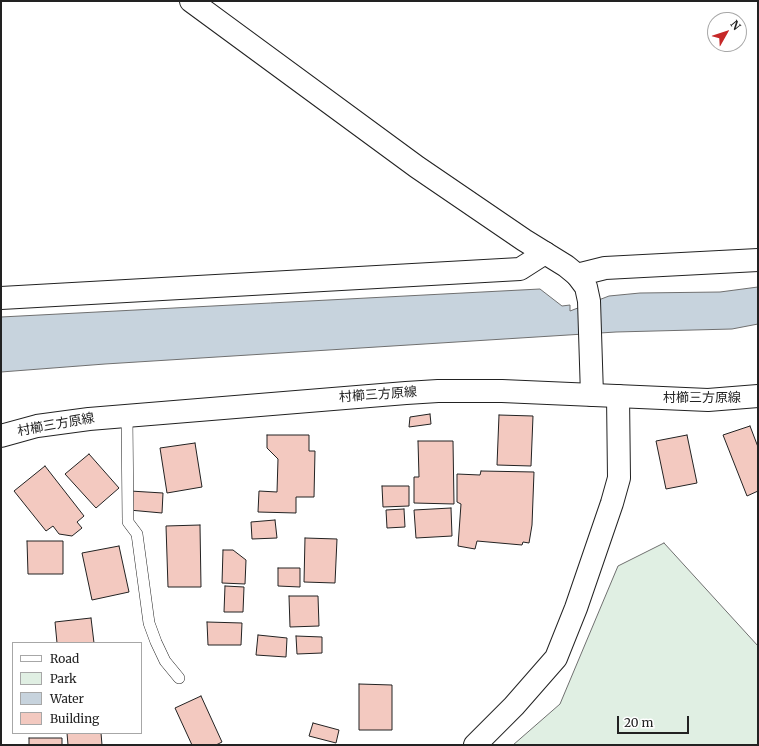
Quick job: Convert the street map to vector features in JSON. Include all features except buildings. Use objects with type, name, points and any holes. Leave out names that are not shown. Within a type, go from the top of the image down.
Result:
[{"type":"street","points":[[191,1],[417,167],[524,240],[566,266],[577,275],[586,287],[590,301],[592,395]]},
{"type":"street","points":[[1,298],[520,269],[545,253]]},
{"type":"street","points":[[577,275],[605,268],[758,260]]},
{"type":"street","name":"村櫛三方原線","points":[[1,436],[37,426],[62,422],[438,391],[494,391],[708,400],[758,396]]},
{"type":"street","points":[[475,745],[514,706],[556,658],[584,586],[612,503],[618,478],[618,396]]},
{"type":"lane","points":[[127,416],[128,522],[137,534],[149,623],[162,655],[178,678]]},
{"type":"green space","points":[[664,543],[758,646],[758,745],[513,745],[560,704],[618,566]]},
{"type":"water","points":[[758,287],[758,324],[732,329],[616,332],[105,364],[1,372],[1,317],[540,289],[562,306],[570,305],[570,311],[609,296],[640,293],[720,292]]}]
